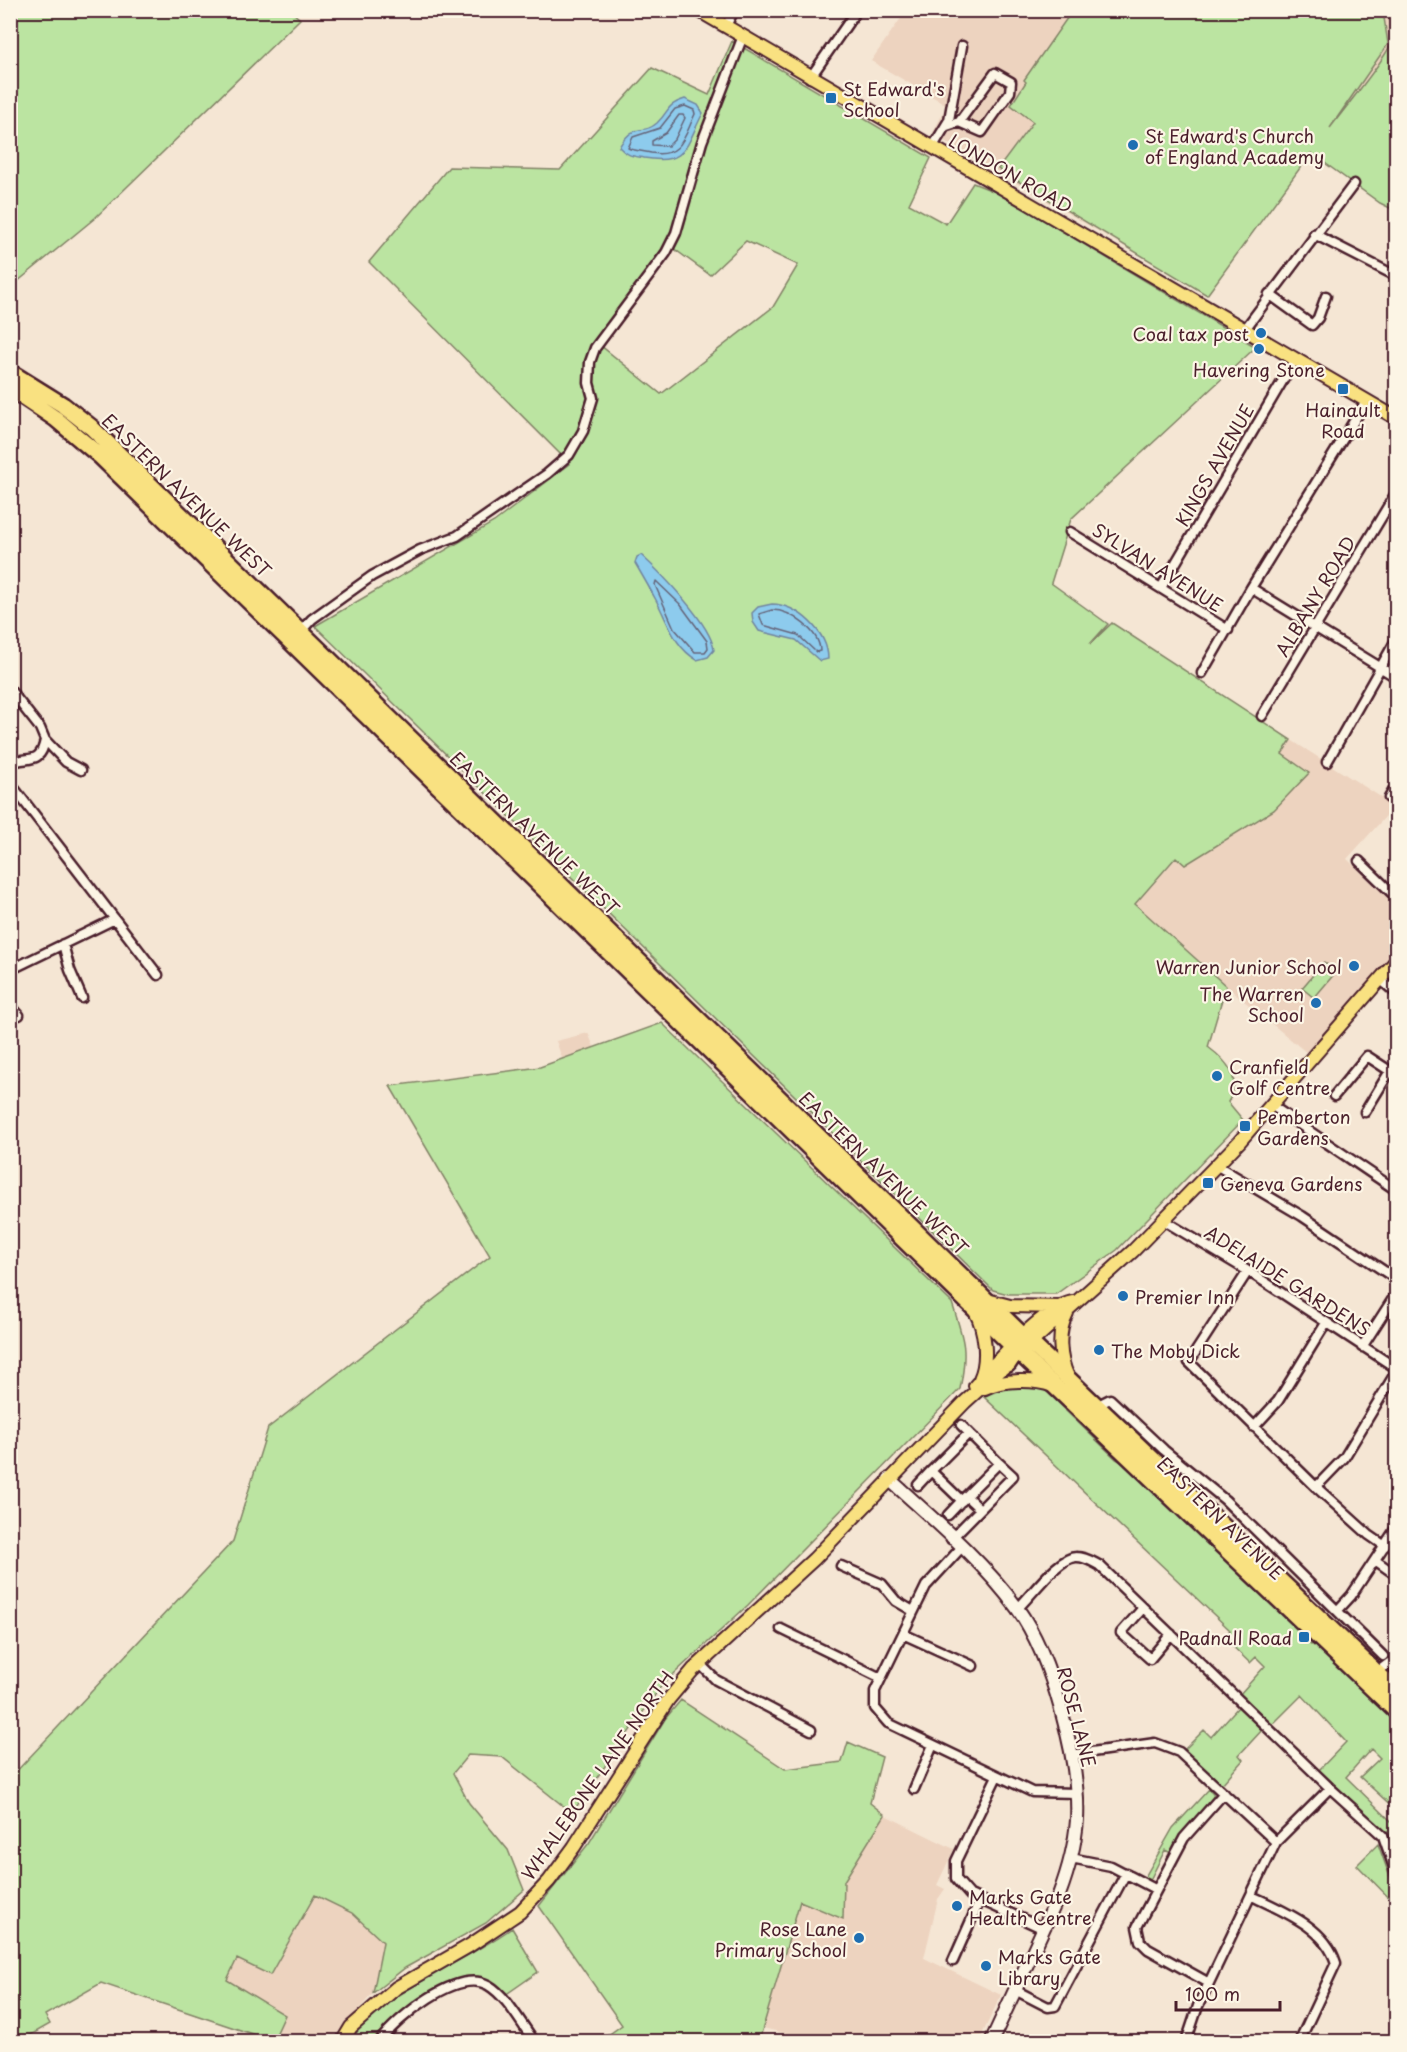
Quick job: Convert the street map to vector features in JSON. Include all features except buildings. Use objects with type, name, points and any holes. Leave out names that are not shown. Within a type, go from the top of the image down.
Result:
[{"type":"highway","name":"EASTERN AVENUE WEST","points":[[10,372],[63,405],[91,427],[303,629],[908,1223],[983,1298],[1021,1344]]},
{"type":"highway","name":"EASTERN AVENUE WEST","points":[[10,388],[56,419],[100,456],[967,1300],[1021,1344]]},
{"type":"highway","points":[[908,1223],[950,1273],[1173,1490],[1196,1521]]},
{"type":"highway","name":"EASTERN AVENUE","points":[[1021,1344],[1196,1521],[1396,1711]]},
{"type":"highway","name":"EASTERN AVENUE","points":[[1021,1344],[1066,1387],[1096,1406],[1396,1691]]},
{"type":"main road","name":"LONDON ROAD","points":[[699,10],[810,78],[1396,418]]},
{"type":"main road","name":"WHALEBONE LANE NORTH","points":[[342,2042],[351,2027],[396,1988],[469,1947],[520,1912],[549,1881],[574,1847],[668,1700],[700,1664],[814,1559],[1021,1344],[1130,1254],[1271,1105],[1396,960]]},
{"type":"main road","points":[[967,1300],[979,1318],[983,1338],[983,1371],[979,1387],[1032,1382],[1066,1387],[1060,1341],[1061,1327],[1067,1307],[1010,1306],[983,1298]]},
{"type":"street","points":[[726,26],[734,10]]},
{"type":"street","points":[[810,78],[857,10]]},
{"type":"street","points":[[303,629],[312,619],[372,576],[420,550],[457,536],[568,455],[583,431],[593,398],[589,383],[590,362],[595,348],[666,253],[676,233],[702,142],[743,36]]},
{"type":"street","points":[[932,148],[947,126],[963,46]]},
{"type":"street","points":[[947,126],[959,122],[995,73],[1011,82],[1010,92],[982,132],[959,122]]},
{"type":"street","points":[[1245,329],[1314,234],[1354,184]]},
{"type":"street","points":[[1314,234],[1396,276]]},
{"type":"street","points":[[1269,294],[1312,325],[1318,318],[1326,296]]},
{"type":"street","name":"KINGS AVENUE","points":[[1161,588],[1296,358]]},
{"type":"street","points":[[1202,673],[1366,400]]},
{"type":"street","name":"ALBANY ROAD","points":[[1262,716],[1396,493]]},
{"type":"street","name":"SYLVAN AVENUE","points":[[1070,532],[1228,630]]},
{"type":"street","points":[[1251,588],[1396,677]]},
{"type":"street","points":[[1327,762],[1396,640]]},
{"type":"street","points":[[10,690],[40,729],[45,740],[66,762],[81,770]]},
{"type":"street","points":[[10,764],[15,761],[29,762],[39,755],[45,740]]},
{"type":"street","points":[[10,783],[158,975]]},
{"type":"street","points":[[1389,798],[1396,786]]},
{"type":"street","points":[[1359,861],[1396,897]]},
{"type":"street","points":[[10,970],[116,919]]},
{"type":"street","points":[[63,944],[70,970],[82,998]]},
{"type":"street","points":[[1380,979],[1396,993]]},
{"type":"street","points":[[10,1005],[19,1015]]},
{"type":"street","points":[[1334,1096],[1366,1056],[1393,1073],[1365,1112]]},
{"type":"street","points":[[1271,1105],[1396,1190]]},
{"type":"street","points":[[1216,1165],[1302,1216],[1396,1279]]},
{"type":"street","name":"ADELAIDE GARDENS","points":[[1163,1220],[1248,1271],[1396,1370]]},
{"type":"street","points":[[1248,1271],[1189,1362],[1316,1487],[1369,1536],[1385,1546]]},
{"type":"street","points":[[1362,1347],[1396,1294]]},
{"type":"street","points":[[1254,1427],[1278,1401],[1326,1323]]},
{"type":"street","points":[[1316,1487],[1344,1458],[1396,1370]]},
{"type":"street","name":"EASTERN AVENUE","points":[[1096,1406],[1110,1399],[1164,1450],[1225,1500],[1338,1610]]},
{"type":"street","points":[[951,1539],[1013,1476],[961,1425]]},
{"type":"street","points":[[918,1485],[969,1433]]},
{"type":"street","points":[[948,1515],[999,1462]]},
{"type":"street","points":[[931,1471],[964,1499],[980,1509]]},
{"type":"street","name":"ROSE LANE","points":[[889,1479],[961,1548],[1017,1609],[1041,1652],[1071,1755],[1077,1793],[1077,1820],[1071,1858],[1059,1895],[991,2042]]},
{"type":"street","points":[[1383,1656],[1342,1617],[1338,1610],[1396,1528]]},
{"type":"street","points":[[961,1548],[926,1586],[913,1611],[875,1691],[878,1713],[888,1723],[1032,1792],[1077,1793]]},
{"type":"street","points":[[1017,1609],[1056,1568],[1070,1558],[1077,1557],[1099,1565],[1330,1788],[1383,1836],[1396,1873]]},
{"type":"street","points":[[1375,1560],[1396,1575]]},
{"type":"street","points":[[841,1566],[882,1584],[896,1601],[913,1611]]},
{"type":"street","points":[[1143,1608],[1121,1634],[1150,1659],[1171,1634]]},
{"type":"street","points":[[781,1629],[881,1678]]},
{"type":"street","points":[[903,1634],[973,1666]]},
{"type":"street","points":[[1377,1672],[1389,1663],[1396,1668]]},
{"type":"street","points":[[700,1664],[716,1680],[811,1730]]},
{"type":"street","points":[[1071,1755],[1155,1743],[1179,1752],[1276,1842]]},
{"type":"street","points":[[914,1789],[933,1745]]},
{"type":"street","points":[[997,1776],[956,1861],[956,1880],[961,1888],[980,1900],[1044,1929]]},
{"type":"street","points":[[1186,2042],[1209,1983],[1276,1842],[1330,1788]]},
{"type":"street","points":[[1209,1983],[1151,1952],[1140,1941],[1137,1931],[1138,1922],[1184,1838],[1224,1793]]},
{"type":"street","points":[[1071,1858],[1105,1864],[1155,1889]]},
{"type":"street","points":[[1015,1990],[1048,2007],[1055,2006],[1126,1873]]},
{"type":"street","points":[[1252,1896],[1287,1913],[1315,1932],[1332,1950],[1336,1963],[1299,2042]]},
{"type":"street","points":[[953,1961],[980,1900]]},
{"type":"street","points":[[379,2042],[415,2007],[465,1982],[488,1985],[498,1994],[535,2042]]},
{"type":"shaded area","name":"St Edward's Church of England Academy","points":[[1389,10],[1393,29],[1391,46],[1207,295],[936,136],[933,133],[947,105],[871,61],[906,11]]},
{"type":"shaded area","points":[[1291,740],[1395,806],[1347,859],[1396,906],[1396,951],[1307,1053],[1226,986],[1135,905],[1177,857],[1309,774],[1282,754]]},
{"type":"shaded area","points":[[588,1033],[595,1049],[562,1058],[556,1041]]},
{"type":"shaded area","name":"Rose Lane Primary School","points":[[885,1815],[954,1849],[937,1885],[945,1889],[938,1899],[924,1958],[1001,1995],[979,2041],[817,2041],[763,2028],[800,1901],[843,1918],[844,1881]]},
{"type":"shaded area","points":[[315,1894],[353,1913],[383,1941],[373,1993],[331,2041],[273,2041],[227,1980],[237,1958],[270,1975]]},
{"type":"green space","points":[[11,11],[291,11],[300,19],[95,218],[17,282],[10,274]]},
{"type":"green space","name":"St Edward's Church of England Academy","points":[[1072,11],[1383,11],[1388,44],[1330,128],[1388,50],[1392,38],[1389,11],[1396,11],[1396,211],[1380,203],[1311,153],[1207,295],[998,169],[1033,122],[1011,105],[1026,82],[1024,80]]},
{"type":"green space","points":[[732,41],[931,158],[909,204],[946,224],[973,183],[998,193],[1256,347],[1071,519],[1051,583],[1108,624],[1090,644],[1112,623],[1291,740],[1282,754],[1309,773],[1274,810],[1185,865],[1176,857],[1135,904],[1226,986],[1208,1047],[1227,1064],[1231,1071],[1234,1085],[1228,1102],[1243,1120],[1117,1250],[1056,1294],[1008,1294],[993,1290],[315,626],[494,522],[570,464],[369,262],[449,167],[560,170],[652,68],[709,95]],"holes":[[[746,241],[798,265],[773,307],[661,394],[595,341],[666,243],[710,275]]]},
{"type":"green space","points":[[1324,962],[1336,972],[1314,998],[1302,988]]},
{"type":"green space","points":[[662,1023],[952,1303],[964,1354],[960,1389],[748,1605],[662,1685],[572,1813],[502,1757],[468,1755],[453,1773],[469,1803],[508,1850],[524,1890],[486,1923],[405,1968],[373,1993],[383,1942],[352,1913],[315,1895],[270,1975],[237,1959],[227,1980],[285,2015],[273,2041],[101,1983],[45,2015],[50,2024],[20,2041],[11,2041],[11,1777],[233,1541],[268,1428],[490,1256],[390,1086],[540,1067]]},
{"type":"green space","points":[[1032,1385],[1046,1388],[1068,1409],[1066,1411],[1116,1459],[1130,1467],[1302,1630],[1300,1634],[1311,1645],[1315,1642],[1396,1720],[1396,1805],[1394,1808],[1360,1777],[1380,1758],[1371,1749],[1346,1777],[1391,1821],[1396,1817],[1396,1863],[1383,1830],[1319,1770],[1346,1742],[1302,1695],[1271,1726],[1239,1695],[1265,1666],[1256,1657],[1250,1663],[1224,1638],[1230,1630],[984,1397],[998,1388]]},
{"type":"green space","points":[[681,1700],[785,1769],[842,1762],[848,1742],[882,1757],[870,1803],[885,1815],[844,1881],[843,1919],[800,1901],[759,2041],[600,2041],[622,2025],[539,1906],[589,1843],[665,1719]]},
{"type":"green space","points":[[1239,1706],[1263,1729],[1239,1755],[1243,1760],[1222,1784],[1184,1750],[1204,1730],[1211,1737]]},
{"type":"green space","points":[[1209,1789],[1213,1793],[1214,1800],[1183,1833],[1171,1853],[1165,1850],[1150,1880],[1145,1877],[1173,1828]]},
{"type":"green space","points":[[1378,1844],[1396,1894],[1396,1905],[1357,1865]]},
{"type":"green space","points":[[512,1928],[538,1972],[505,1995],[495,1983],[478,1978],[457,1981],[418,2004],[391,2024],[374,2041],[349,2042],[365,2023],[404,1992]]},
{"type":"water","points":[[685,99],[698,105],[703,113],[688,144],[677,156],[669,159],[644,158],[628,154],[619,147],[634,131],[651,127],[671,106]]},
{"type":"water","points":[[641,555],[695,613],[711,639],[714,650],[708,657],[697,660],[689,655],[677,641],[635,563],[637,557]]},
{"type":"water","points":[[772,604],[791,609],[809,621],[823,639],[828,659],[820,661],[796,640],[759,631],[753,622],[752,613],[758,607]]},
{"type":"place","name":"St Edward's School","points":[[831,98]]},
{"type":"place","name":"St Edward's Church of England Academy","points":[[1133,145]]},
{"type":"place","name":"Coal tax post","points":[[1261,333]]},
{"type":"place","name":"Havering Stone","points":[[1259,349]]},
{"type":"place","name":"Hainault Road","points":[[1343,389]]},
{"type":"place","name":"Warren Junior School","points":[[1354,966]]},
{"type":"place","name":"The Warren School","points":[[1316,1003]]},
{"type":"place","name":"Cranfield Golf Centre","points":[[1217,1076]]},
{"type":"place","name":"Pemberton Gardens","points":[[1245,1126]]},
{"type":"place","name":"Geneva Gardens","points":[[1208,1183]]},
{"type":"place","name":"Premier Inn","points":[[1123,1296]]},
{"type":"place","name":"The Moby Dick","points":[[1099,1350]]},
{"type":"place","name":"Padnall Road","points":[[1304,1637]]},
{"type":"place","name":"Marks Gate Health Centre","points":[[957,1906]]},
{"type":"place","name":"Rose Lane Primary School","points":[[859,1938]]},
{"type":"place","name":"Marks Gate Library","points":[[986,1966]]}]
